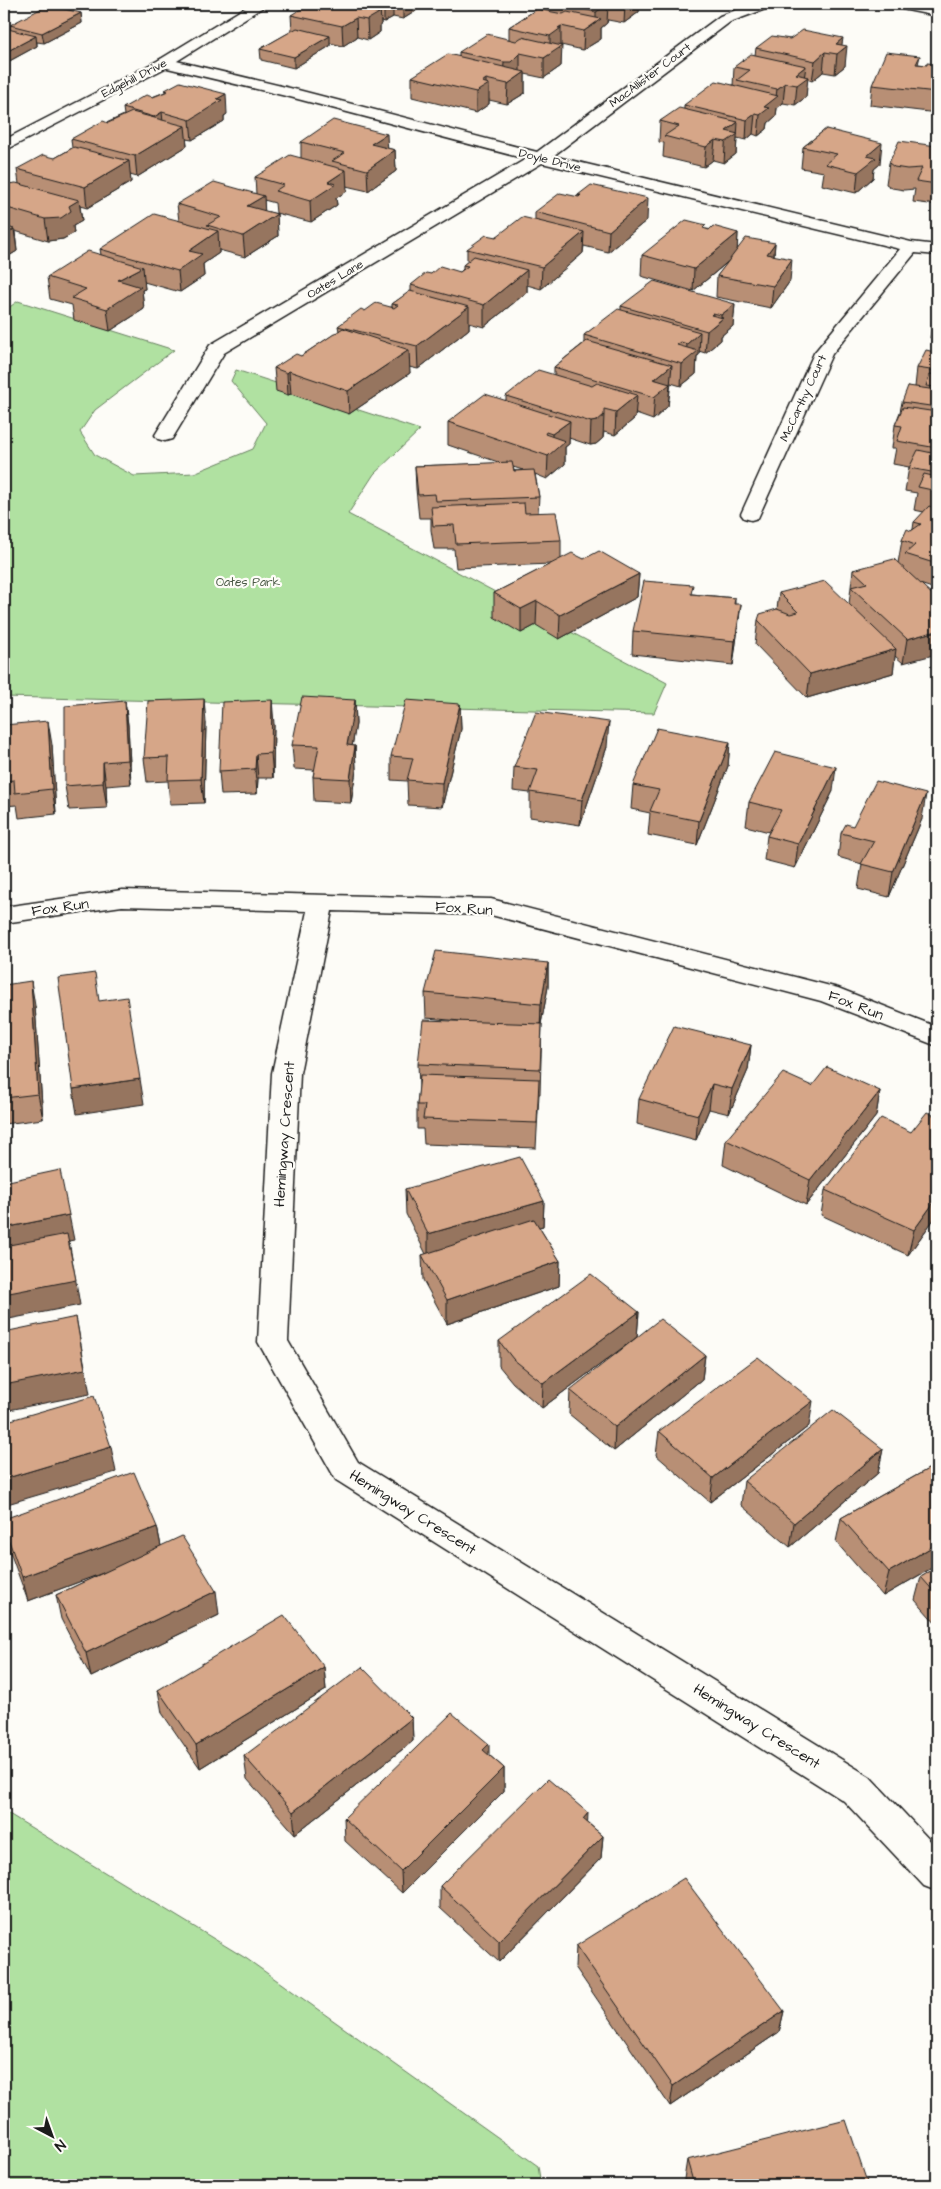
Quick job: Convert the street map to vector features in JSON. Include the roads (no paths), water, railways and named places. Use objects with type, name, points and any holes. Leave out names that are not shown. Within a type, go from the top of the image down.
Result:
[{"type":"street","name":"Edgehill Drive","points":[[4,146],[164,63],[261,4]]},
{"type":"street","name":"MacAllister Court","points":[[540,158],[725,19],[766,4]]},
{"type":"street","points":[[897,4],[932,11]]},
{"type":"street","name":"Doyle Drive","points":[[164,63],[293,93],[540,158],[911,247],[937,250]]},
{"type":"street","name":"Oates Lane","points":[[164,435],[217,349],[540,158]]},
{"type":"street","name":"McCarthy Court","points":[[751,514],[823,353],[911,247]]},
{"type":"street","name":"Fox Run","points":[[4,915],[122,898],[490,907],[829,994],[937,1038]]},
{"type":"street","name":"Hemingway Crescent","points":[[321,902],[286,1074],[273,1342],[347,1471],[857,1789],[937,1874]]},
{"type":"park label","name":"Oates Park","points":[[248,582]]}]
